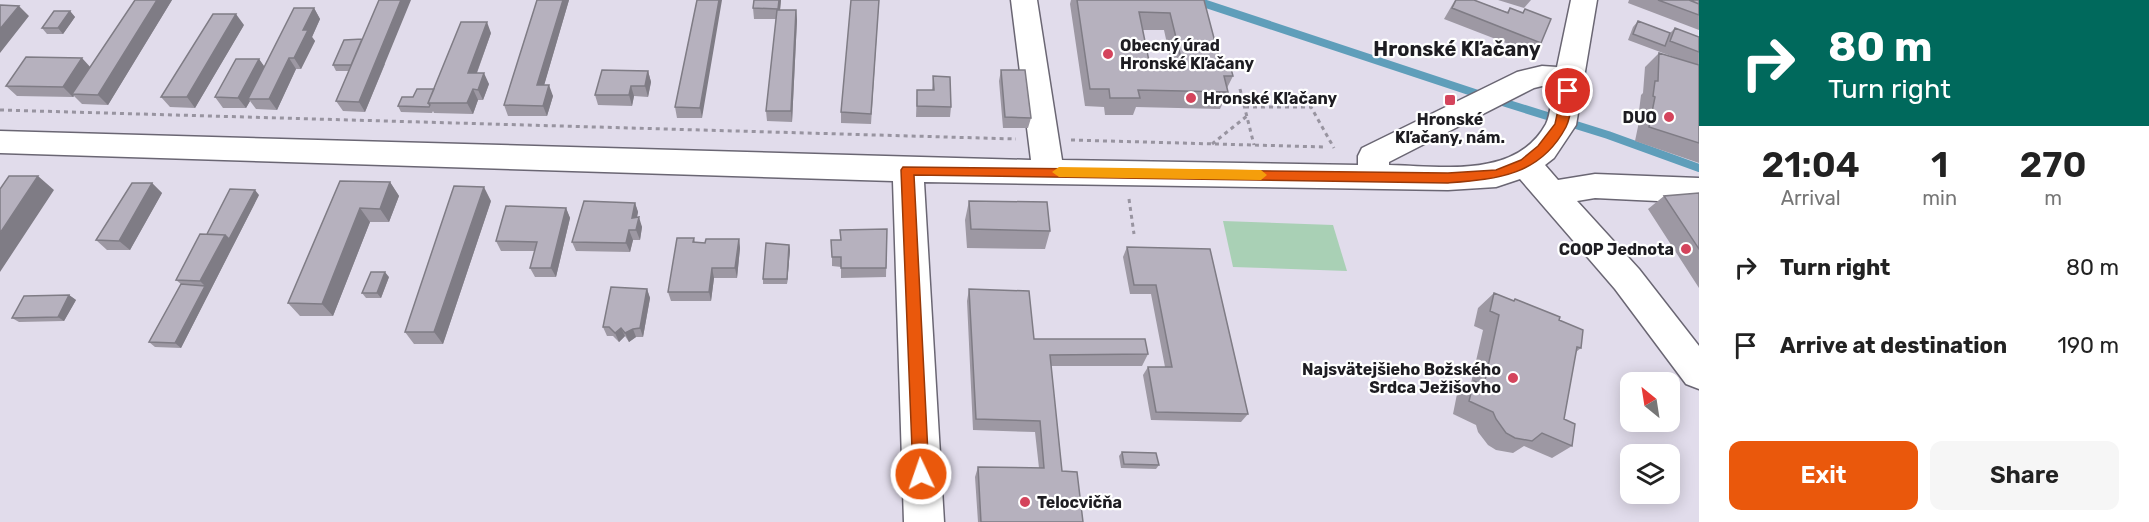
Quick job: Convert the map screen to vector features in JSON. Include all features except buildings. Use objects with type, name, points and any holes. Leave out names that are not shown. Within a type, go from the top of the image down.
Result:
[{"type":"street","points":[[1024,0],[1048,172]]},
{"type":"street","points":[[0,142],[908,170],[1048,172],[1373,167],[1448,178],[1496,175],[1525,164],[1543,150],[1566,102],[1584,0]]},
{"type":"street","points":[[1373,167],[1527,79],[1542,76],[1566,102]]},
{"type":"street","points":[[1525,164],[1626,279],[1684,336],[1699,374]]},
{"type":"street","points":[[908,170],[924,522]]},
{"type":"street","points":[[1552,193],[1595,186],[1695,189],[1699,191]]},
{"type":"path","points":[[1240,89],[1254,145]]},
{"type":"path","points":[[1245,107],[1311,107],[1334,148]]},
{"type":"path","points":[[0,110],[772,130],[1334,148],[1373,167]]},
{"type":"path","points":[[1211,144],[1247,116]]},
{"type":"path","points":[[1128,187],[1134,234]]},
{"type":"green space","points":[[1223,221],[1333,225],[1347,271],[1233,267]]},
{"type":"waterway","points":[[1194,0],[1484,96]]},
{"type":"waterway","points":[[1496,100],[1608,135],[1699,168]]},
{"type":"slow traffic","points":[[1059,172],[1261,175]]},
{"type":"place","name":"Obecný úrad Hronské Kľačany","points":[[1108,54]]},
{"type":"place","name":"Hronské Kľačany","points":[[1191,98]]},
{"type":"place","name":"Hronské Kľačany, nám.","points":[[1450,100]]},
{"type":"place","name":"DUO","points":[[1669,117]]},
{"type":"place","name":"COOP Jednota","points":[[1686,249]]},
{"type":"place","name":"Najsvätejšieho Božského Srdca Ježišovho","points":[[1513,378]]},
{"type":"place","name":"Telocvičňa","points":[[1025,502]]},
{"type":"district","name":"Hronské Kľačany","points":[[1457,49]]},
{"type":"route","points":[[921,474],[908,170],[1374,178],[1448,178],[1496,175],[1525,164],[1543,150],[1561,125],[1568,91]]}]
